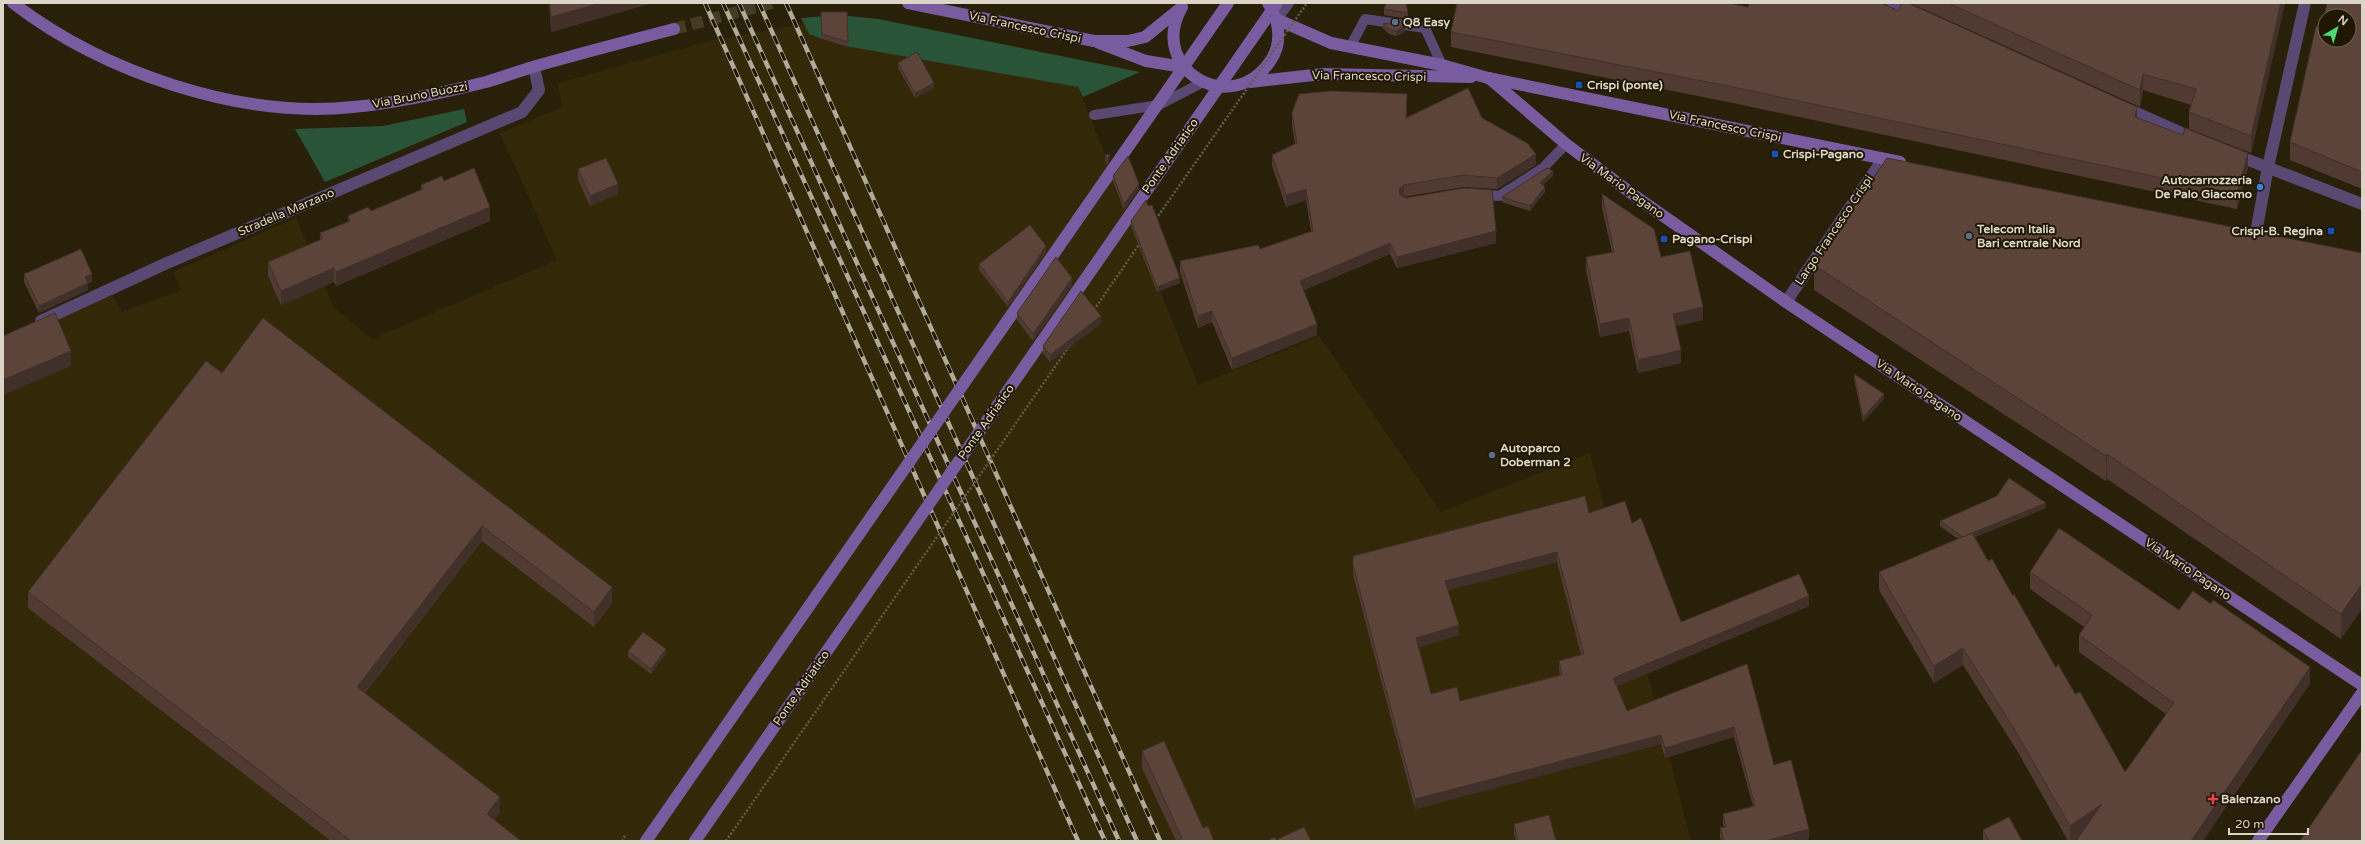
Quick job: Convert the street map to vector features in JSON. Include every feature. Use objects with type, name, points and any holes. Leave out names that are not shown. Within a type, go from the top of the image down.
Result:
[{"type":"main road","name":"Via Bruno Buozzi","points":[[13,3],[63,37],[111,62],[162,82],[222,97],[278,107],[351,108],[407,100],[488,81],[674,29]]},
{"type":"main road","name":"Via Francesco Crispi","points":[[908,3],[1094,41]]},
{"type":"main road","points":[[646,841],[1228,3]]},
{"type":"main road","points":[[1250,82],[1263,72],[1275,54],[1279,34],[1276,19],[1268,3]]},
{"type":"main road","name":"Ponte Adriatico","points":[[695,841],[1276,3]]},
{"type":"main road","points":[[1094,41],[1128,41],[1145,37],[1183,5]]},
{"type":"main road","points":[[1183,5],[1176,19],[1174,33],[1176,53],[1183,67],[1203,82]]},
{"type":"main road","name":"Via Francesco Crispi","points":[[1276,19],[1331,43],[1442,65],[1488,78],[1911,164]]},
{"type":"main road","points":[[1094,41],[1120,53],[1146,61],[1183,67]]},
{"type":"main road","name":"Via Francesco Crispi","points":[[1203,82],[1222,87],[1235,87],[1250,82],[1323,74],[1488,78]]},
{"type":"main road","name":"Via Mario Pagano","points":[[1488,78],[1566,144],[1635,196],[1786,302],[2362,685]]},
{"type":"main road","points":[[2242,230],[2271,236]]},
{"type":"main road","points":[[2258,841],[2362,693]]},
{"type":"street","points":[[1276,19],[1288,3]]},
{"type":"street","points":[[1892,3],[1927,19]]},
{"type":"street","points":[[2256,233],[2268,167],[2305,3]]},
{"type":"street","name":"Stradella Marzano","points":[[31,325],[167,263],[522,112],[539,90],[534,67]]},
{"type":"street","points":[[2112,102],[2215,147],[2362,204]]},
{"type":"street","name":"Largo Francesco Crispi","points":[[1786,302],[1883,159]]},
{"type":"lane","points":[[1350,47],[1365,19],[1425,28],[1442,65]]},
{"type":"lane","points":[[1094,115],[1159,105],[1203,82]]},
{"type":"lane","points":[[1464,193],[1499,196],[1543,168],[1566,144]]},
{"type":"path","points":[[1152,226],[1307,3]]},
{"type":"path","points":[[1090,316],[1143,238]]},
{"type":"path","points":[[726,841],[1073,342]]},
{"type":"shaded area","points":[[804,24],[809,34],[845,46],[1078,87],[1198,385],[1319,336],[1441,512],[1590,453],[1691,841],[3,841],[3,343],[113,295],[122,312],[182,290],[173,272],[296,218],[334,308],[372,339],[557,260],[500,133],[562,107],[558,83],[713,40]]},
{"type":"green space","points":[[839,15],[878,19],[1140,72],[1083,97],[1078,87],[845,46],[822,32],[822,39],[809,34],[801,18]],"holes":[[[821,17],[847,17],[848,29],[821,29]]]},
{"type":"green space","points":[[464,109],[467,122],[325,182],[295,129],[383,126]]},
{"type":"building","points":[[550,3],[600,3],[551,17]]},
{"type":"building","points":[[1386,3],[1406,3],[1408,13],[1384,9]]},
{"type":"building","points":[[1457,3],[1729,3],[1748,7],[1749,3],[1881,3],[1898,11],[1902,3],[1908,3],[2137,107],[2135,117],[2183,135],[2185,128],[2248,153],[2237,194],[1733,87],[1451,32]]},
{"type":"building","points":[[1948,3],[2281,3],[2251,136],[2189,112],[2196,89],[2143,74],[2140,90]]},
{"type":"building","points":[[2327,3],[2362,3],[2362,172],[2290,142],[2316,26],[2317,48],[2357,48],[2357,8],[2326,8]]},
{"type":"building","points":[[821,12],[847,12],[848,42],[822,34]]},
{"type":"building","points":[[1383,23],[1405,26],[1396,31],[1389,29]]},
{"type":"building","points":[[917,52],[934,83],[915,93],[898,63]]},
{"type":"building","points":[[1468,88],[1482,118],[1527,143],[1536,154],[1497,178],[1463,175],[1404,185],[1399,189],[1400,195],[1406,198],[1464,188],[1492,190],[1496,231],[1397,257],[1390,243],[1300,281],[1317,324],[1232,358],[1212,311],[1198,316],[1180,261],[1258,245],[1260,249],[1313,231],[1306,189],[1286,195],[1272,155],[1297,143],[1292,113],[1299,94],[1332,91],[1407,94],[1406,118]]},
{"type":"building","points":[[1110,154],[1107,159],[1105,155]]},
{"type":"building","points":[[1128,156],[1139,184],[1124,204],[1113,176]]},
{"type":"building","points":[[606,158],[618,184],[590,196],[578,169]]},
{"type":"building","points":[[1887,158],[2362,253],[2362,584],[2341,614],[2107,454],[2106,456],[1814,265]]},
{"type":"building","points":[[474,168],[490,207],[336,272],[334,268],[281,291],[268,262],[322,239],[320,233],[350,221],[348,216],[368,207],[371,211],[423,189],[421,185],[442,176],[444,181]]},
{"type":"building","points":[[1547,168],[1553,171],[1540,183],[1545,187],[1530,206],[1502,197]]},
{"type":"building","points":[[1602,194],[1654,229],[1661,257],[1690,251],[1703,307],[1673,314],[1681,350],[1638,360],[1629,318],[1600,324],[1586,257],[1614,252]]},
{"type":"building","points":[[1146,200],[1148,206],[1152,205],[1180,278],[1157,287],[1131,221]]},
{"type":"building","points":[[1030,225],[1046,246],[1008,302],[979,264]]},
{"type":"building","points":[[81,249],[92,274],[85,277],[88,283],[39,306],[24,274]]},
{"type":"building","points":[[1056,257],[1072,278],[1033,334],[1017,313]]},
{"type":"building","points":[[1081,291],[1101,316],[1050,355],[1043,346]]},
{"type":"building","points":[[55,313],[71,351],[3,380],[3,336]]},
{"type":"building","points":[[263,318],[612,587],[594,612],[482,526],[357,687],[500,797],[487,814],[521,841],[351,841],[28,592],[206,361],[222,373]]},
{"type":"building","points":[[1854,374],[1884,394],[1863,417]]},
{"type":"building","points":[[2009,478],[2046,503],[1963,537],[1940,521],[1997,496]]},
{"type":"building","points":[[1585,496],[1589,513],[1625,501],[1632,523],[1641,518],[1681,622],[1799,574],[1809,596],[1613,678],[1627,711],[1747,664],[1774,765],[1791,760],[1809,829],[1765,841],[1724,841],[1720,828],[1726,827],[1723,814],[1755,806],[1734,727],[1665,748],[1661,735],[1415,799],[1353,565],[1353,556]],"holes":[[[1557,552],[1584,654],[1559,661],[1562,675],[1460,701],[1457,687],[1431,694],[1416,638],[1459,625],[1445,581]]]},
{"type":"building","points":[[2059,528],[2179,610],[2193,591],[2211,604],[2213,600],[2310,667],[2191,841],[2076,841],[2102,804],[2070,826],[2019,737],[1963,648],[1934,666],[1879,572],[1972,533],[1988,561],[1992,559],[2013,596],[2014,594],[2056,668],[2058,664],[2075,694],[2080,692],[2125,772],[2174,703],[2079,635],[2092,615],[2030,572]]},
{"type":"building","points":[[643,632],[666,649],[651,669],[628,651]]},
{"type":"building","points":[[1164,741],[1203,828],[1208,826],[1214,841],[1178,840],[1182,838],[1142,751]]},
{"type":"building","points":[[2362,750],[2362,841],[2300,841]]},
{"type":"building","points":[[1549,815],[1556,841],[1518,841],[1514,824]]},
{"type":"building","points":[[2009,817],[2022,841],[1989,841],[1983,830]]},
{"type":"building","points":[[1304,827],[1311,841],[1267,841],[1275,837],[1276,840]]},
{"type":"tunnel","points":[[674,29],[772,3]]},
{"type":"railway","points":[[705,3],[1078,841]]},
{"type":"railway","points":[[723,3],[1105,841]]},
{"type":"railway","points":[[739,3],[1119,841]]},
{"type":"railway","points":[[759,3],[1137,841]]},
{"type":"railway","points":[[786,3],[1160,841]]},
{"type":"place","name":"Q8 Easy","points":[[1395,22]]},
{"type":"place","name":"Crispi (ponte)","points":[[1579,85]]},
{"type":"place","name":"Crispi-Pagano","points":[[1775,154]]},
{"type":"place","name":"Autocarrozzeria De Palo Giacomo","points":[[2260,187]]},
{"type":"place","name":"Crispi-B. Regina","points":[[2331,231]]},
{"type":"place","name":"Telecom Italia Bari centrale Nord","points":[[1969,236]]},
{"type":"place","name":"Pagano-Crispi","points":[[1664,239]]},
{"type":"place","name":"Autoparco Doberman 2","points":[[1492,455]]},
{"type":"place","name":"Balenzano","points":[[2213,799]]}]
